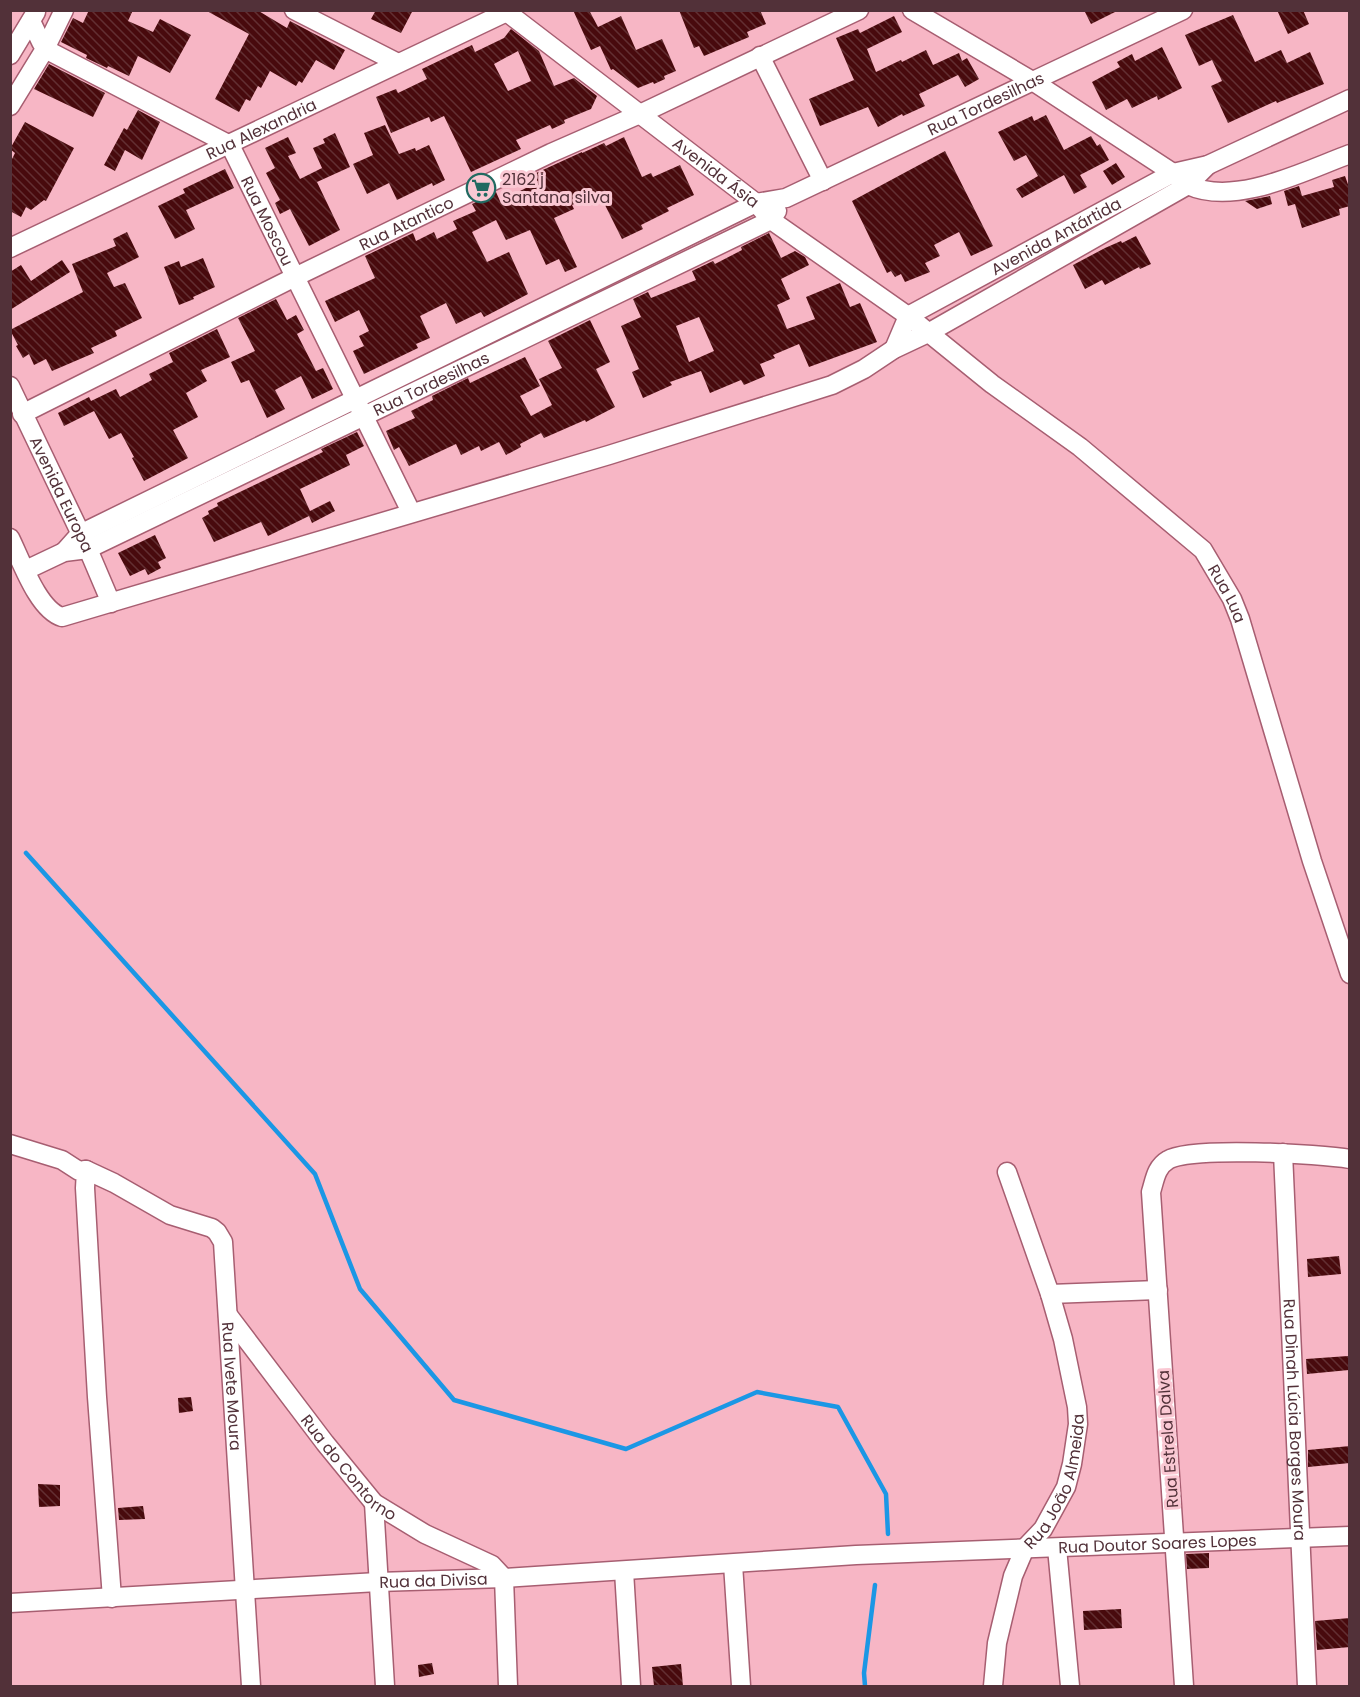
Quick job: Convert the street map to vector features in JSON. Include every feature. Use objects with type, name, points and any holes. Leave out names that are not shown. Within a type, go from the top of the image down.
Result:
[{"type":"street","points":[[10,106],[45,49],[64,10]]},
{"type":"street","points":[[294,10],[398,63]]},
{"type":"street","name":"Rua Atantico","points":[[22,414],[295,277],[541,158],[640,114],[859,10]]},
{"type":"street","points":[[912,10],[1034,82],[1181,179],[1219,192],[1249,189],[1350,154]]},
{"type":"street","name":"Rua Tordesilhas","points":[[26,570],[84,542],[356,397],[756,203],[786,198],[824,181],[1183,10]]},
{"type":"street","name":"Rua Alexandria","points":[[10,248],[507,11]]},
{"type":"street","name":"Avenida Ásia","points":[[507,11],[756,203],[771,220],[908,316],[928,333]]},
{"type":"street","points":[[34,16],[45,49],[230,145]]},
{"type":"street","points":[[10,55],[34,16]]},
{"type":"street","points":[[760,56],[824,181]]},
{"type":"street","name":"Avenida Antártida","points":[[908,316],[1208,165],[1350,99]]},
{"type":"street","name":"Rua Moscou","points":[[230,145],[356,397],[411,513]]},
{"type":"street","name":"Avenida Antártida","points":[[26,570],[43,604],[57,615],[71,615],[609,455],[832,385],[864,369],[894,348],[928,333],[1181,179]]},
{"type":"street","name":"Rua Tordesilhas","points":[[84,542],[365,417],[771,220],[786,198]]},
{"type":"street","points":[[894,348],[908,316]]},
{"type":"street","name":"Rua Lua","points":[[928,333],[992,384],[1080,447],[1203,550],[1232,599],[1251,651],[1312,861],[1350,974]]},
{"type":"street","name":"Avenida Europa","points":[[10,386],[111,603]]},
{"type":"street","points":[[10,538],[26,570]]},
{"type":"street","name":"Rua Ivete Moura","points":[[10,1144],[62,1160],[79,1171],[86,1170],[170,1215],[212,1228],[223,1242],[251,1686]]},
{"type":"street","points":[[1283,1153],[1317,1154],[1350,1159]]},
{"type":"street","name":"Rua Estrela Dalva","points":[[1184,1686],[1151,1192],[1157,1169],[1169,1159],[1180,1156],[1283,1153]]},
{"type":"street","name":"Rua Dinah Lúcia Borges Moura","points":[[1283,1153],[1307,1686]]},
{"type":"street","points":[[86,1170],[85,1188],[88,1206],[97,1397],[112,1598]]},
{"type":"street","name":"Rua João Almeida","points":[[993,1686],[997,1643],[1013,1576],[1025,1548],[1043,1528],[1066,1487],[1078,1432],[1077,1407],[1070,1370],[1050,1294],[1007,1172]]},
{"type":"street","points":[[1050,1294],[1158,1290]]},
{"type":"street","name":"Rua do Contorno","points":[[228,1315],[325,1443],[375,1503],[425,1534],[496,1568],[504,1578]]},
{"type":"street","points":[[375,1503],[386,1686]]},
{"type":"street","name":"Rua Doutor Soares Lopes","points":[[856,1555],[1350,1536]]},
{"type":"street","points":[[1057,1548],[1070,1686]]},
{"type":"street","name":"Rua da Divisa","points":[[10,1603],[378,1582],[504,1578],[856,1555]]},
{"type":"street","points":[[733,1564],[741,1686]]},
{"type":"street","points":[[624,1571],[631,1686]]},
{"type":"street","points":[[504,1578],[508,1686]]},
{"type":"building","points":[[89,10],[133,10],[128,21],[153,32],[160,19],[191,35],[170,73],[138,56],[129,76],[86,58],[87,55],[61,42],[73,18],[83,23]]},
{"type":"building","points":[[205,10],[257,10],[287,28],[290,21],[345,50],[334,70],[316,60],[302,83],[299,81],[296,86],[270,71],[261,88],[258,86],[250,101],[246,99],[239,112],[215,99],[249,34]]},
{"type":"building","points":[[376,10],[413,10],[401,33],[371,19]]},
{"type":"building","points":[[573,10],[589,10],[598,27],[621,16],[636,50],[662,39],[676,71],[664,76],[665,79],[654,84],[653,82],[638,88],[613,69],[611,70],[600,46],[591,50]]},
{"type":"building","points":[[679,10],[760,10],[766,24],[747,32],[749,37],[704,56],[699,46],[694,48]]},
{"type":"building","points":[[1084,10],[1119,10],[1091,24]]},
{"type":"building","points":[[1277,10],[1303,10],[1309,24],[1288,34]]},
{"type":"building","points":[[1233,15],[1255,62],[1281,50],[1287,63],[1310,52],[1324,84],[1277,103],[1276,101],[1228,123],[1211,86],[1222,81],[1212,60],[1199,66],[1185,35]]},
{"type":"building","points":[[894,16],[902,32],[867,49],[876,72],[926,50],[933,65],[959,53],[962,61],[967,58],[979,79],[965,87],[958,75],[919,94],[925,106],[903,116],[902,114],[878,127],[868,107],[820,126],[809,99],[854,80],[836,38],[858,29],[860,33]]},
{"type":"building","points":[[511,29],[539,51],[554,86],[574,78],[597,96],[591,109],[564,120],[565,123],[552,129],[550,125],[516,140],[521,149],[471,172],[444,116],[431,122],[429,117],[391,133],[376,97],[396,89],[398,93],[427,79],[422,69],[472,45],[475,52],[504,38]],"holes":[[[518,51],[531,81],[508,91],[494,64]]]},
{"type":"building","points":[[1162,47],[1182,88],[1158,100],[1157,96],[1132,108],[1127,99],[1106,110],[1092,82],[1120,67],[1117,62],[1132,54],[1135,61]]},
{"type":"building","points":[[49,64],[105,93],[93,117],[34,89]]},
{"type":"building","points":[[138,110],[160,122],[142,160],[125,150],[115,171],[104,165],[124,128],[127,130]]},
{"type":"building","points":[[1046,115],[1064,150],[1091,136],[1097,146],[1100,144],[1109,160],[1080,175],[1087,187],[1074,194],[1064,175],[1022,198],[1016,189],[1038,176],[1026,155],[1014,161],[998,132],[1032,116],[1034,121]]},
{"type":"building","points":[[25,122],[74,148],[46,201],[44,200],[31,210],[26,207],[21,217],[10,211],[10,163],[15,153],[10,149]]},
{"type":"building","points":[[385,125],[399,154],[415,148],[416,151],[429,145],[445,180],[433,186],[432,183],[397,200],[389,183],[367,194],[353,164],[373,155],[364,133]]},
{"type":"building","points":[[335,133],[350,167],[317,182],[340,230],[309,246],[290,209],[280,214],[275,203],[280,200],[266,173],[275,168],[265,148],[288,137],[296,153],[288,156],[300,179],[322,168],[313,148],[325,143],[323,139]]},
{"type":"building","points":[[624,137],[642,177],[651,173],[653,177],[680,165],[694,195],[667,208],[669,211],[641,225],[643,229],[622,239],[599,193],[572,205],[574,209],[554,218],[577,267],[565,272],[559,259],[546,265],[530,230],[506,240],[496,220],[472,232],[487,262],[509,252],[528,294],[484,317],[481,312],[456,324],[446,303],[420,316],[430,338],[416,344],[418,348],[364,374],[353,351],[364,346],[359,336],[369,331],[359,310],[335,322],[325,301],[375,278],[365,256],[413,233],[416,241],[434,232],[437,239],[457,229],[453,221],[476,211],[472,204],[496,192],[500,201],[538,182],[534,174],[582,152],[604,143],[606,146]]},
{"type":"building","points":[[945,151],[993,246],[971,256],[959,232],[934,245],[940,256],[925,263],[930,272],[905,282],[901,274],[895,277],[891,271],[887,273],[852,201]]},
{"type":"building","points":[[1116,163],[1125,177],[1112,185],[1103,171]]},
{"type":"building","points":[[225,169],[234,188],[186,210],[195,229],[175,239],[158,206],[185,193],[183,189]]},
{"type":"building","points":[[1345,176],[1350,190],[1350,206],[1339,209],[1340,215],[1302,228],[1295,204],[1288,206],[1284,191],[1299,186],[1302,196],[1334,187],[1332,180]]},
{"type":"building","points":[[1270,196],[1272,204],[1257,209],[1245,201]]},
{"type":"building","points":[[127,232],[139,257],[107,273],[114,287],[125,283],[142,318],[115,331],[117,336],[91,348],[94,353],[52,371],[46,359],[34,365],[29,354],[23,358],[10,330],[83,292],[72,264],[116,246],[113,239]]},
{"type":"building","points":[[769,233],[781,258],[795,251],[805,257],[809,265],[781,279],[790,299],[777,305],[787,329],[815,319],[806,297],[840,283],[850,307],[860,303],[877,342],[809,367],[799,344],[773,355],[775,358],[760,364],[765,376],[744,385],[741,380],[710,393],[701,371],[670,382],[672,385],[643,398],[632,372],[639,369],[621,326],[641,317],[633,299],[648,292],[651,298],[696,280],[692,271],[713,261],[715,264],[742,250],[741,247]],"holes":[[[699,317],[714,351],[689,362],[676,326]]]},
{"type":"building","points":[[1136,236],[1151,264],[1140,269],[1139,267],[1105,285],[1102,280],[1085,289],[1073,265],[1105,248]]},
{"type":"building","points":[[203,258],[215,287],[179,305],[164,267],[179,261],[181,267]]},
{"type":"building","points":[[62,260],[70,272],[10,310],[10,272],[21,265],[31,281]]},
{"type":"building","points":[[276,299],[287,320],[296,315],[304,330],[297,334],[316,371],[323,368],[333,389],[312,399],[301,376],[275,390],[285,409],[267,418],[249,380],[241,383],[231,362],[255,351],[238,318]]},
{"type":"building","points":[[590,320],[610,362],[596,369],[615,407],[586,422],[585,420],[544,438],[541,433],[520,444],[521,447],[506,455],[499,442],[481,451],[479,446],[461,455],[456,444],[409,466],[399,447],[394,450],[386,431],[415,418],[411,411],[433,400],[432,396],[468,378],[470,383],[525,357],[540,386],[520,396],[531,416],[552,405],[539,379],[562,368],[548,341]]},
{"type":"building","points":[[217,329],[230,357],[201,370],[207,381],[186,393],[198,417],[173,430],[188,458],[144,481],[121,433],[109,439],[94,411],[64,426],[58,413],[89,397],[91,401],[116,389],[120,397],[152,380],[149,374],[173,362],[169,353]]},
{"type":"building","points":[[357,432],[364,446],[346,455],[350,465],[300,489],[310,511],[330,501],[335,511],[312,523],[309,516],[268,536],[261,522],[214,542],[202,518],[209,514],[208,511],[218,506],[217,503],[323,452],[321,449]]},
{"type":"building","points":[[155,535],[166,558],[158,562],[161,568],[148,575],[145,569],[130,576],[118,553]]},
{"type":"building","points":[[1339,1256],[1341,1274],[1308,1277],[1307,1259]]},
{"type":"building","points":[[1348,1356],[1349,1370],[1307,1374],[1306,1359]]},
{"type":"building","points":[[191,1397],[193,1411],[179,1413],[178,1398]]},
{"type":"building","points":[[1350,1446],[1350,1463],[1308,1467],[1308,1450]]},
{"type":"building","points":[[38,1484],[60,1485],[60,1506],[39,1507]]},
{"type":"building","points":[[143,1506],[145,1519],[119,1520],[118,1508]]},
{"type":"building","points":[[1209,1553],[1209,1568],[1187,1569],[1186,1554]]},
{"type":"building","points":[[1121,1609],[1122,1628],[1084,1630],[1083,1611]]},
{"type":"building","points":[[1350,1618],[1350,1647],[1317,1650],[1315,1621]]},
{"type":"building","points":[[432,1663],[434,1674],[419,1677],[418,1665]]},
{"type":"building","points":[[681,1664],[683,1686],[654,1686],[652,1667]]},
{"type":"waterway","points":[[26,853],[315,1174],[360,1289],[454,1400],[626,1449],[757,1392],[838,1407],[886,1494],[888,1534]]},
{"type":"waterway","points":[[865,1686],[864,1673],[875,1585]]},
{"type":"place","name":"2162 j Santana silva","points":[[481,188]]}]
